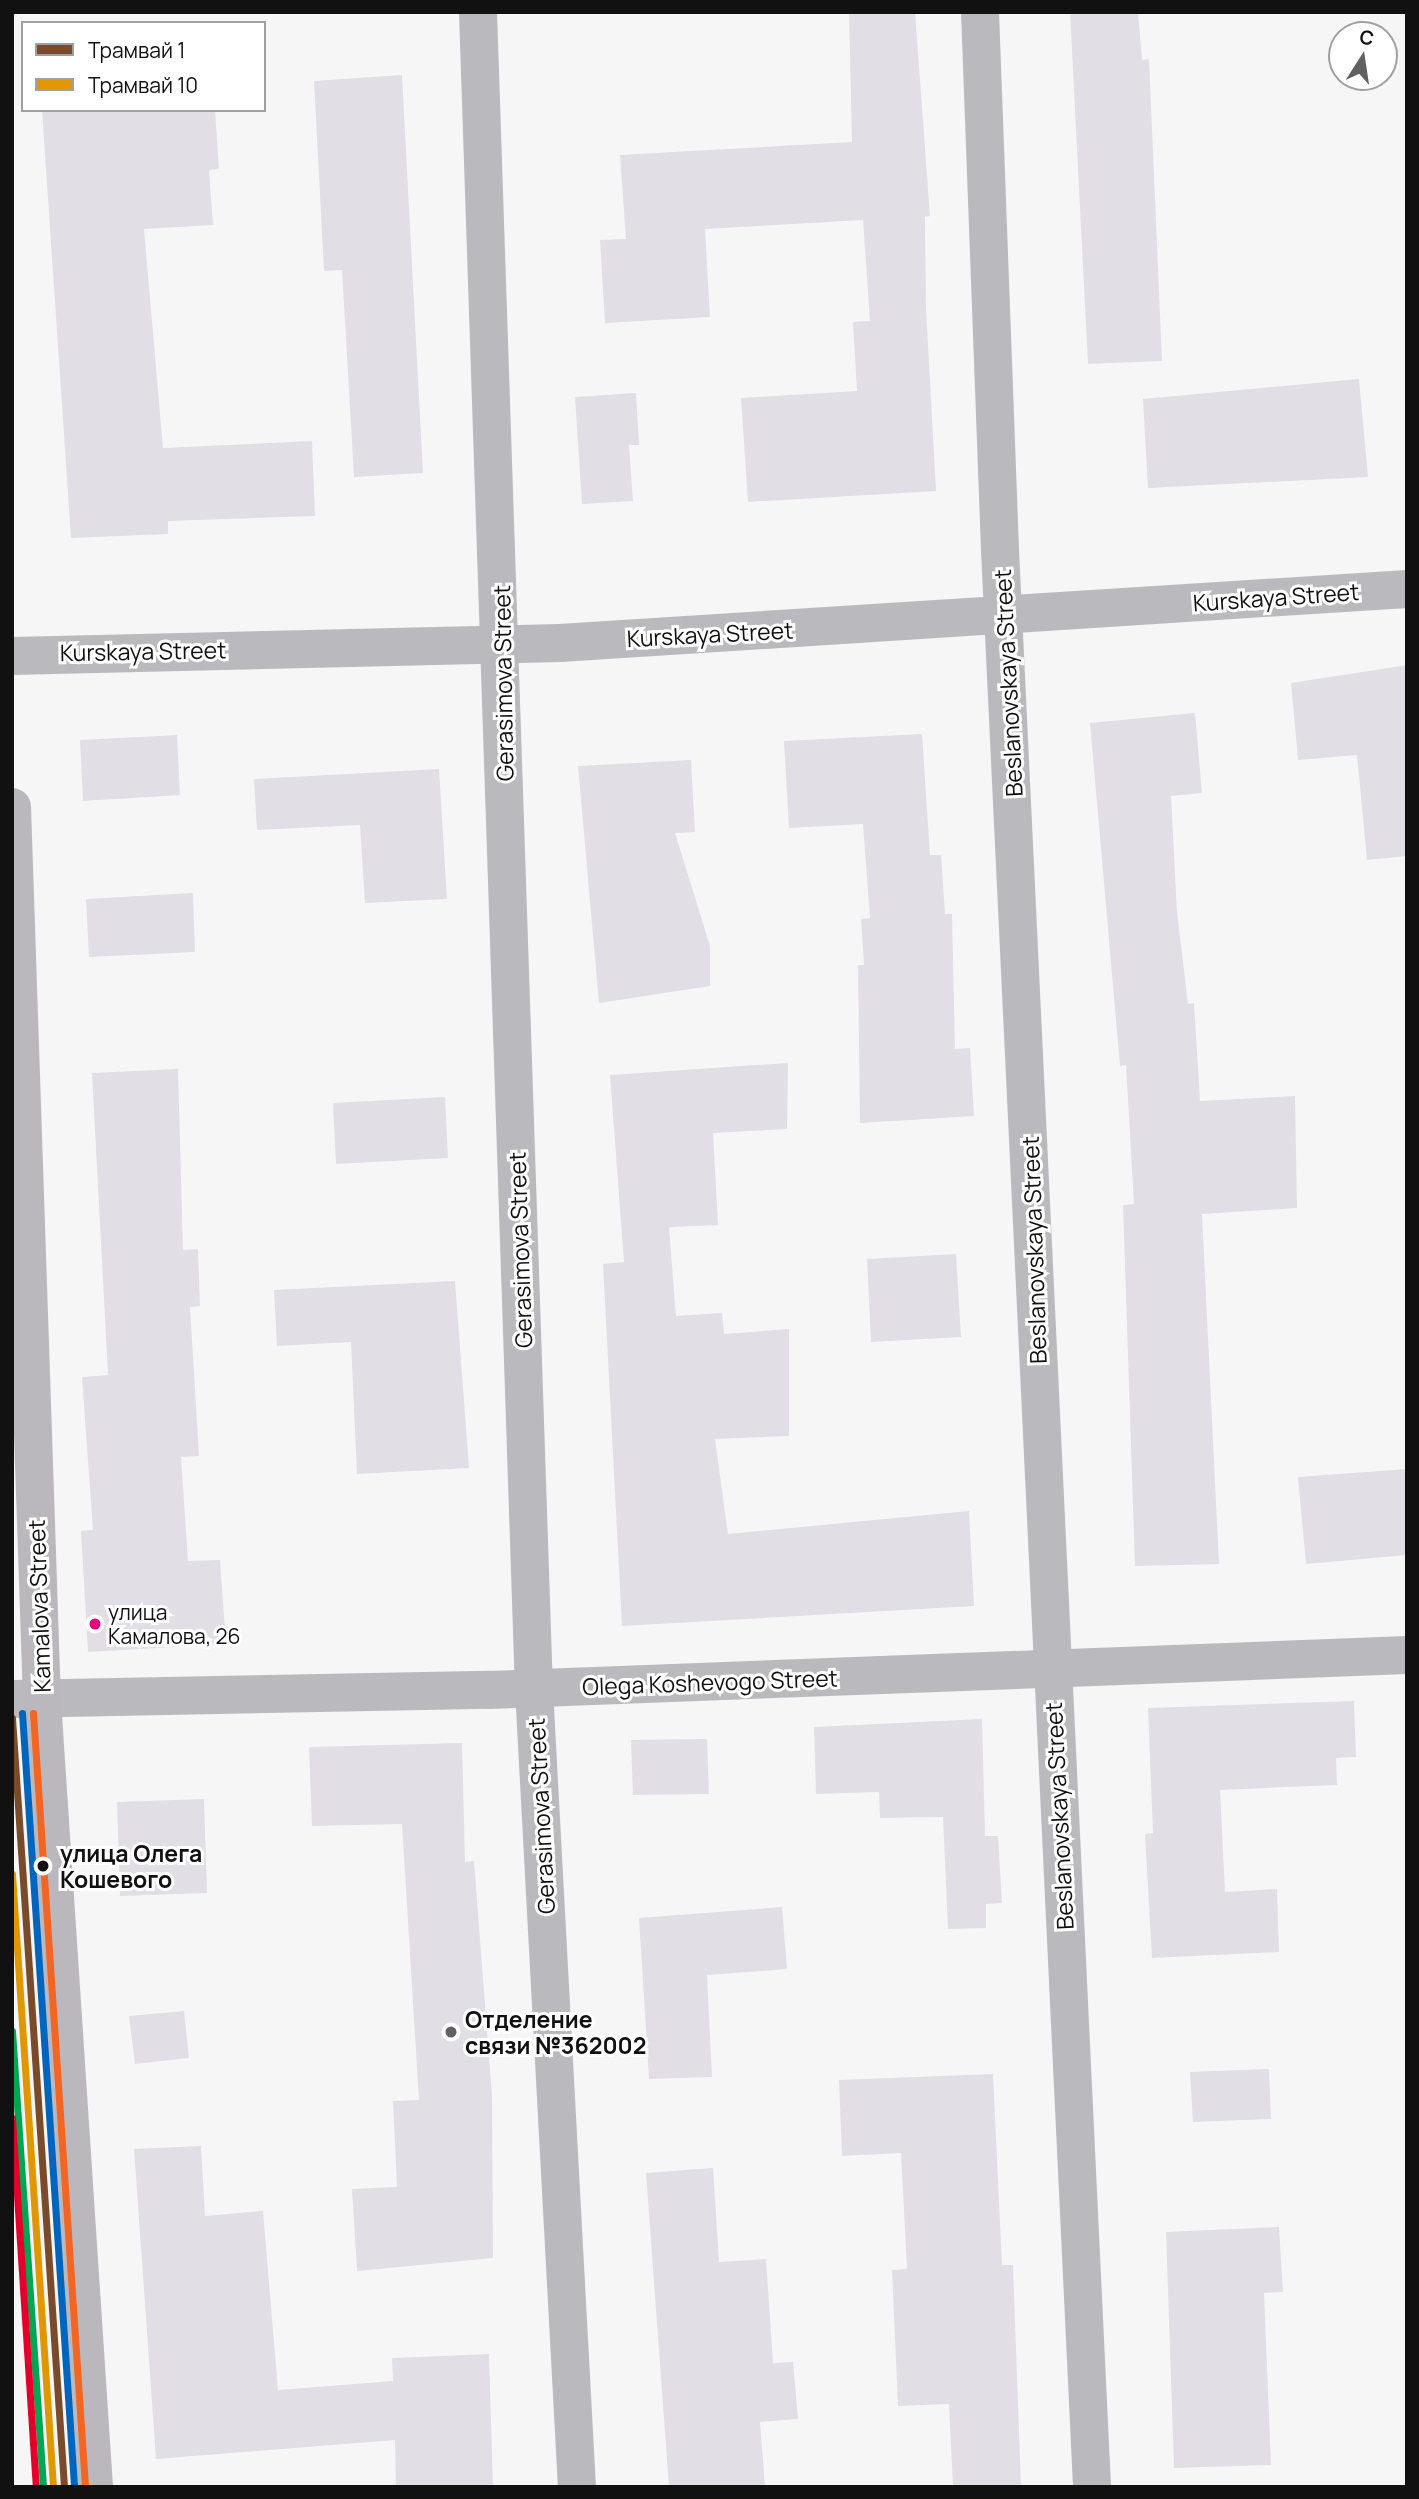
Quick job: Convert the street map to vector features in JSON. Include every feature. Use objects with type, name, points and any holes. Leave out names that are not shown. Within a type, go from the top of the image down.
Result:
[{"type":"street","name":"Gerasimova Street","points":[[478,12],[503,645],[534,1689],[577,2487]]},
{"type":"street","name":"Beslanovskaya Street","points":[[980,12],[1052,1670],[1092,2487]]},
{"type":"street","name":"Kurskaya Street","points":[[12,656],[503,645],[1407,589]]},
{"type":"street","name":"Kamalova Street","points":[[12,807],[27,1700],[94,2487]]},
{"type":"street","name":"Olega Koshevogo Street","points":[[27,1700],[534,1689],[1407,1655]]},
{"type":"building","points":[[849,12],[915,12],[930,216],[925,217],[926,308],[936,491],[748,502],[741,398],[857,391],[853,322],[870,321],[863,220],[705,229],[710,317],[605,323],[600,240],[626,239],[620,155],[852,142]]},
{"type":"building","points":[[1070,12],[1138,12],[1142,60],[1149,59],[1162,361],[1088,364]]},
{"type":"building","points":[[402,75],[423,473],[354,477],[342,270],[324,271],[314,81]]},
{"type":"building","points":[[42,112],[215,112],[219,169],[209,170],[213,225],[144,229],[163,448],[312,441],[315,516],[168,521],[168,534],[71,538]]},
{"type":"building","points":[[1359,379],[1368,477],[1148,488],[1143,399]]},
{"type":"building","points":[[636,393],[639,445],[629,445],[633,501],[582,504],[575,397]]},
{"type":"building","points":[[1407,665],[1407,856],[1367,860],[1357,755],[1298,760],[1291,683]]},
{"type":"building","points":[[1195,713],[1202,793],[1171,796],[1177,912],[1188,1004],[1194,1003],[1200,1101],[1295,1096],[1297,1208],[1202,1214],[1219,1564],[1135,1566],[1123,1205],[1134,1204],[1126,1065],[1120,1066],[1090,723]]},
{"type":"building","points":[[922,734],[930,855],[941,855],[945,914],[952,914],[955,1049],[970,1048],[974,1116],[860,1123],[858,965],[864,965],[861,919],[870,918],[863,824],[789,828],[784,741]]},
{"type":"building","points":[[177,735],[180,795],[83,801],[80,740]]},
{"type":"building","points":[[691,760],[695,832],[675,833],[710,946],[710,986],[599,1003],[578,766]]},
{"type":"building","points":[[439,769],[447,899],[365,903],[360,825],[257,830],[254,779]]},
{"type":"building","points":[[193,893],[195,952],[89,957],[86,899]]},
{"type":"building","points":[[788,1063],[787,1129],[713,1133],[718,1225],[669,1227],[676,1316],[722,1313],[724,1334],[789,1329],[789,1436],[715,1439],[728,1534],[969,1511],[974,1606],[622,1626],[603,1264],[624,1262],[610,1075]]},
{"type":"building","points":[[178,1069],[183,1250],[198,1249],[200,1306],[190,1307],[199,1456],[181,1457],[188,1561],[220,1560],[226,1644],[88,1652],[81,1531],[93,1530],[82,1377],[108,1375],[92,1073]]},
{"type":"building","points":[[445,1097],[448,1158],[336,1164],[333,1103]]},
{"type":"building","points":[[956,1254],[961,1337],[871,1342],[867,1259]]},
{"type":"building","points":[[455,1281],[469,1468],[357,1474],[351,1342],[277,1346],[274,1290]]},
{"type":"building","points":[[1407,1469],[1407,1555],[1306,1564],[1298,1477]]},
{"type":"building","points":[[1354,1701],[1356,1757],[1336,1758],[1337,1785],[1220,1790],[1225,1892],[1277,1889],[1279,1952],[1152,1958],[1145,1834],[1153,1833],[1148,1708]]},
{"type":"building","points":[[982,1719],[985,1836],[998,1836],[1002,1903],[986,1904],[986,1928],[948,1929],[943,1817],[880,1818],[879,1792],[816,1794],[814,1727]]},
{"type":"building","points":[[707,1739],[709,1794],[633,1795],[631,1740]]},
{"type":"building","points":[[462,1743],[465,1862],[474,1861],[492,2096],[493,2258],[357,2271],[352,2189],[397,2187],[393,2101],[419,2100],[402,1824],[312,1826],[309,1747]]},
{"type":"building","points":[[204,1799],[207,1893],[120,1896],[117,1802]]},
{"type":"building","points":[[782,1907],[787,1969],[707,1975],[712,2077],[649,2079],[639,1918]]},
{"type":"building","points":[[184,2011],[189,2058],[135,2064],[129,2016]]},
{"type":"building","points":[[1269,2069],[1271,2119],[1193,2122],[1190,2072]]},
{"type":"building","points":[[993,2074],[1002,2265],[1013,2265],[1021,2487],[953,2487],[949,2404],[898,2406],[892,2270],[907,2269],[901,2153],[842,2156],[839,2080]]},
{"type":"building","points":[[201,2146],[205,2216],[263,2211],[278,2390],[393,2381],[392,2358],[489,2354],[493,2487],[396,2487],[395,2440],[156,2459],[134,2149]]},
{"type":"building","points":[[713,2168],[719,2262],[766,2259],[773,2363],[793,2362],[798,2419],[760,2422],[765,2487],[669,2487],[646,2173]]},
{"type":"building","points":[[1279,2227],[1283,2292],[1264,2293],[1271,2465],[1174,2468],[1166,2232]]},
{"type":"tram line","name":"1","points":[[12,1718],[64,2487]]},
{"type":"tram line","name":"10","points":[[12,1874],[53,2487]]},
{"type":"transit line","points":[[22,1713],[74,2486]]},
{"type":"transit line","points":[[33,1713],[85,2486]]},
{"type":"transit line","points":[[12,2031],[43,2487]]},
{"type":"transit line","points":[[12,2118],[36,2487]]},
{"type":"place","name":"улица Камалова, 26","points":[[95,1624]]},
{"type":"place","name":"улица Олега Кошевого","points":[[43,1866]]},
{"type":"place","name":"Отделение связи №362002","points":[[451,2032]]}]
